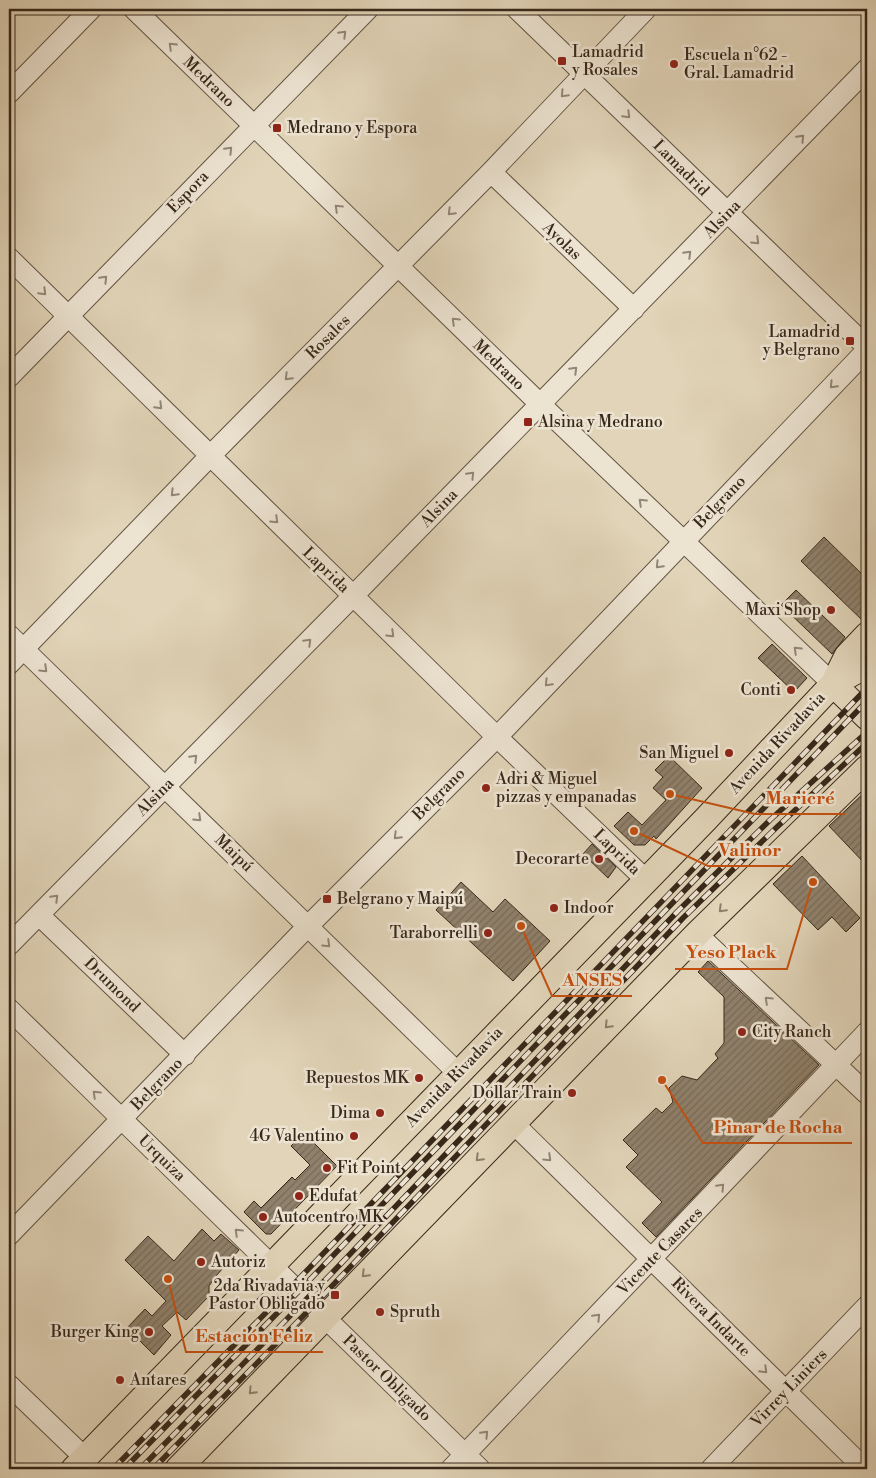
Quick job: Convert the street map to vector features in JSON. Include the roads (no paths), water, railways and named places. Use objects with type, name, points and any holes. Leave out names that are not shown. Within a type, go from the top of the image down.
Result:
[{"type":"main road","name":"Avenida Rivadavia","points":[[80,1464],[646,880],[832,684],[847,656],[867,636]]},
{"type":"main road","name":"Avenida Rivadavia","points":[[832,684],[858,670],[867,661]]},
{"type":"main road","name":"Medrano","points":[[832,684],[867,717]]},
{"type":"main road","points":[[178,1469],[697,934],[867,768]]},
{"type":"street","points":[[9,93],[91,9]]},
{"type":"street","name":"Medrano","points":[[134,9],[540,404],[832,684]]},
{"type":"street","name":"Espora","points":[[9,376],[368,9]]},
{"type":"street","name":"Lamadrid","points":[[517,9],[867,346]]},
{"type":"street","name":"Rosales","points":[[9,664],[210,456],[491,172],[646,9]]},
{"type":"street","name":"Alsina","points":[[9,945],[728,214],[867,69]]},
{"type":"street","name":"Ayolas","points":[[491,172],[634,309]]},
{"type":"street","name":"Laprida","points":[[9,258],[496,736],[646,880]]},
{"type":"street","name":"Belgrano","points":[[9,1235],[308,926],[496,736],[867,350]]},
{"type":"street","name":"Maipú","points":[[9,635],[166,786],[458,1073]]},
{"type":"street","name":"Drumond","points":[[39,914],[184,1055]]},
{"type":"street","points":[[697,934],[867,1094]]},
{"type":"street","name":"Urquiza","points":[[9,1009],[272,1266]]},
{"type":"street","name":"Vicente Casares","points":[[451,1469],[867,1032]]},
{"type":"street","name":"Rivera Indarte","points":[[513,1123],[865,1469]]},
{"type":"street","name":"Pastor Obligado","points":[[272,1266],[480,1469]]},
{"type":"street","name":"Virrey Liniers","points":[[711,1469],[867,1306]]},
{"type":"street","points":[[9,1386],[80,1464]]},
{"type":"railway","points":[[113,1469],[292,1286],[867,688]]},
{"type":"railway","points":[[124,1469],[298,1292],[867,701]]},
{"type":"railway","points":[[140,1469],[332,1273],[677,912],[770,820],[867,732]]},
{"type":"railway","points":[[153,1469],[313,1306],[683,918],[867,743]]},
{"type":"place","name":"Lamadrid y Rosales","points":[[562,61]]},
{"type":"place","name":"Escuela n°62 - Gral. Lamadrid","points":[[674,64]]},
{"type":"place","name":"Medrano y Espora","points":[[277,128]]},
{"type":"place","name":"Lamadrid y Belgrano","points":[[850,341]]},
{"type":"place","name":"Alsina y Medrano","points":[[528,422]]},
{"type":"place","name":"Maxi Shop","points":[[831,610]]},
{"type":"place","name":"Conti","points":[[791,690]]},
{"type":"place","name":"San Miguel","points":[[729,753]]},
{"type":"place","name":"Adri & Miguel pizzas y empanadas","points":[[486,788]]},
{"type":"place","name":"Maricré","points":[[670,794]]},
{"type":"place","name":"Valinor","points":[[634,831]]},
{"type":"place","name":"Decorarte","points":[[599,859]]},
{"type":"place","name":"Yeso Plack","points":[[813,882]]},
{"type":"place","name":"Belgrano y Maipú","points":[[327,899]]},
{"type":"place","name":"Indoor","points":[[554,908]]},
{"type":"place","name":"ANSES","points":[[521,926]]},
{"type":"place","name":"Taraborrelli","points":[[488,933]]},
{"type":"place","name":"City Ranch","points":[[742,1032]]},
{"type":"place","name":"Repuestos MK","points":[[419,1078]]},
{"type":"place","name":"Pinar de Rocha","points":[[662,1080]]},
{"type":"place","name":"Dollar Train","points":[[572,1093]]},
{"type":"place","name":"Dima","points":[[380,1113]]},
{"type":"place","name":"4G Valentino","points":[[354,1136]]},
{"type":"place","name":"Fit Point","points":[[327,1168]]},
{"type":"place","name":"Edufat","points":[[299,1196]]},
{"type":"place","name":"Autocentro MK","points":[[263,1217]]},
{"type":"place","name":"Autoriz","points":[[201,1262]]},
{"type":"place","name":"Estación Feliz","points":[[168,1279]]},
{"type":"place","name":"2da Rivadavia y Pastor Obligado","points":[[335,1295]]},
{"type":"place","name":"Spruth","points":[[380,1312]]},
{"type":"place","name":"Burger King","points":[[149,1332]]},
{"type":"place","name":"Antares","points":[[120,1380]]}]
